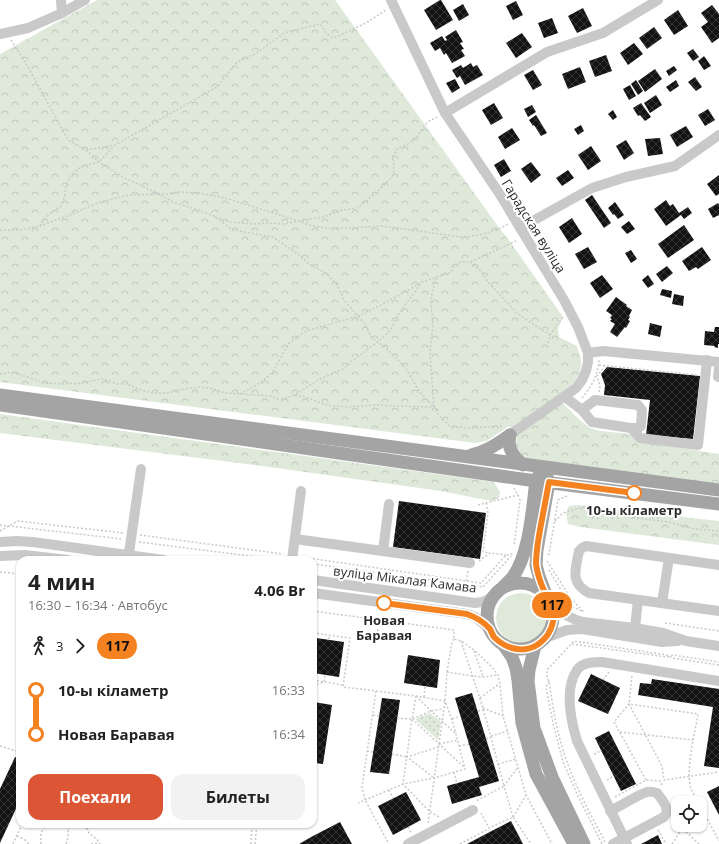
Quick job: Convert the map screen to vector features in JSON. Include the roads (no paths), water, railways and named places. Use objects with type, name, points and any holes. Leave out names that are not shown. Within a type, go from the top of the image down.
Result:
[{"type":"main road","points":[[0,395],[543,468],[719,490]]},
{"type":"main road","points":[[0,405],[542,482],[719,504]]},
{"type":"main road","points":[[462,456],[482,452],[493,447],[506,432]]},
{"type":"main road","points":[[506,432],[510,450],[523,465]]},
{"type":"main road","points":[[502,644],[518,649],[527,649],[540,642],[550,631],[553,623],[554,615],[536,565],[543,468]]},
{"type":"main road","points":[[542,482],[524,556],[512,577],[489,604],[488,621],[490,629],[512,657],[516,668],[522,722],[536,774],[574,844]]},
{"type":"main road","points":[[498,593],[516,583],[524,583],[536,587],[549,600]]},
{"type":"main road","points":[[540,642],[529,670],[528,681],[534,728],[552,777],[584,844]]},
{"type":"street","points":[[61,0],[62,13]]},
{"type":"street","points":[[4,34],[28,28],[62,13],[85,0]]},
{"type":"street","points":[[444,110],[547,52],[603,33],[658,0]]},
{"type":"street","name":"Гарадская вуліца","points":[[393,3],[444,110],[499,193],[570,310],[588,353]]},
{"type":"street","points":[[520,228],[592,188],[626,177],[675,166],[719,135]]},
{"type":"street","points":[[506,432],[565,397],[576,388],[586,371],[588,353],[603,351],[719,362]]},
{"type":"street","points":[[631,428],[640,438],[698,445],[707,360]]},
{"type":"street","points":[[565,397],[582,410],[592,422],[631,428],[638,428],[641,426],[642,410],[638,405],[596,400],[582,410]]},
{"type":"street","points":[[129,556],[141,468]]},
{"type":"street","points":[[292,556],[301,491]]},
{"type":"street","points":[[383,551],[390,531],[392,509]]},
{"type":"street","points":[[295,539],[470,563]]},
{"type":"street","points":[[0,542],[33,542],[117,556]]},
{"type":"street","points":[[719,564],[586,546],[579,551],[574,575],[582,590],[589,593],[719,611]]},
{"type":"street","points":[[0,556],[16,557]]},
{"type":"street","points":[[662,603],[669,558]]},
{"type":"street","name":"вуліца Мікалая Камава","points":[[317,581],[475,603],[487,600],[498,593]]},
{"type":"street","name":"вуліца Мікалая Камава","points":[[317,594],[467,614],[475,617],[490,629]]},
{"type":"street","points":[[549,600],[560,612],[576,620],[635,628],[719,646]]},
{"type":"street","points":[[635,628],[638,600]]},
{"type":"street","points":[[540,642],[567,630],[582,629],[662,642],[686,640]]},
{"type":"street","points":[[625,841],[577,741],[573,728],[570,687],[574,675],[580,666],[591,662],[602,662],[719,681]]},
{"type":"street","points":[[610,811],[648,792],[657,793],[667,810],[664,817],[625,841],[613,844]]},
{"type":"street","points":[[408,844],[447,824],[476,806]]},
{"type":"place","name":"10-ы кіламетр","points":[[634,493]]},
{"type":"place","name":"Новая Баравая","points":[[384,603]]}]
